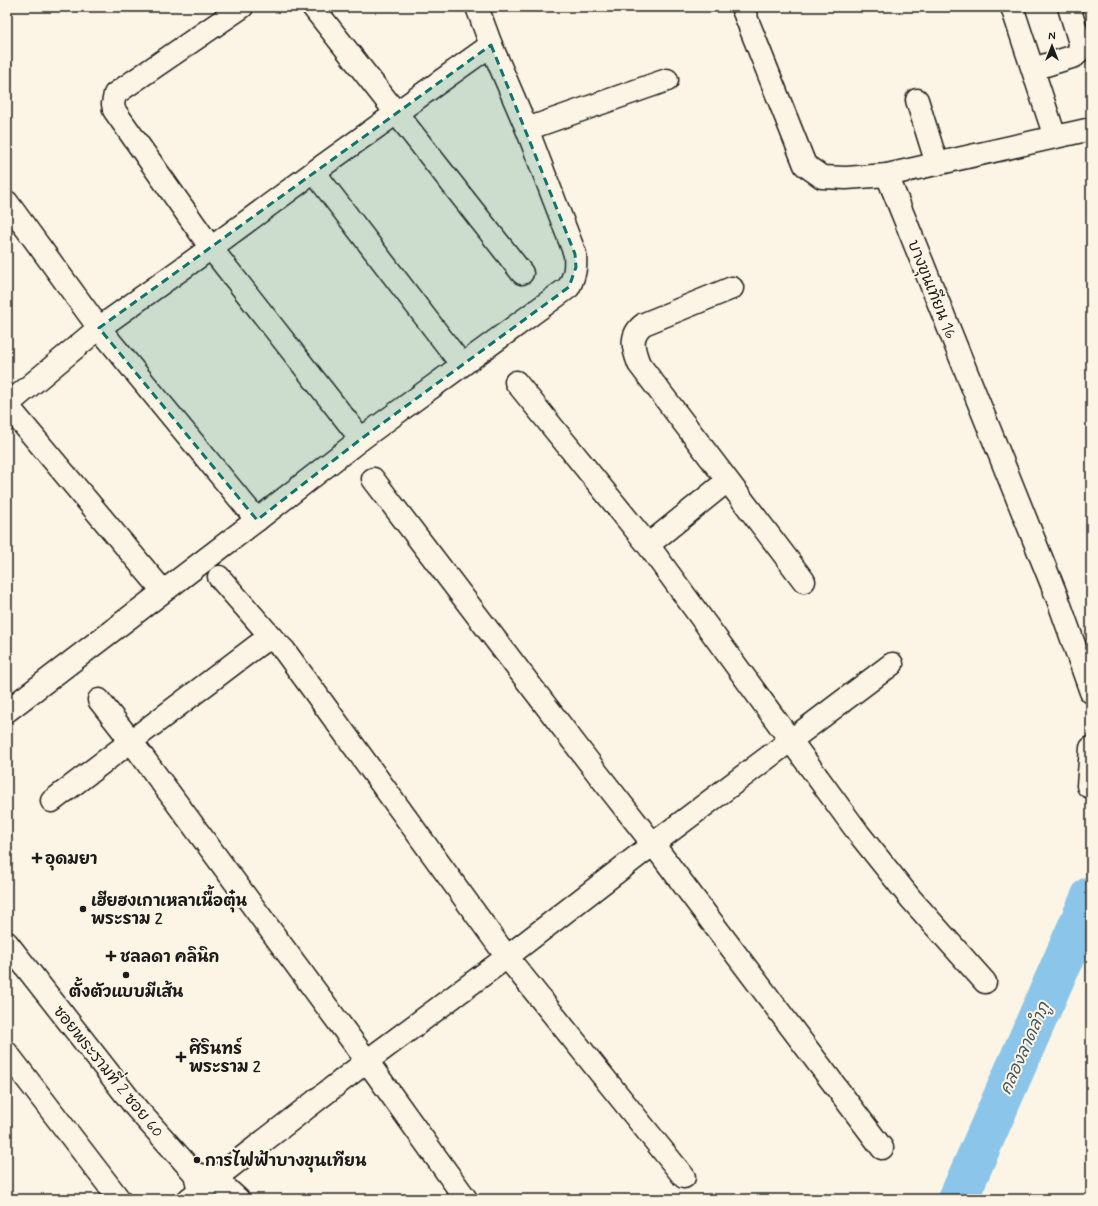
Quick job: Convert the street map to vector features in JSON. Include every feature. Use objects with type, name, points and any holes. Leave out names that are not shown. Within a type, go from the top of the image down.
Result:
[{"type":"street","points":[[242,7],[115,94],[113,99],[114,110],[211,248],[361,439]]},
{"type":"street","points":[[313,7],[522,272]]},
{"type":"street","points":[[7,711],[361,439],[569,287],[575,276],[575,254],[527,129],[491,45],[477,7]]},
{"type":"street","points":[[742,7],[805,165],[822,177],[846,178],[888,175],[1091,129]]},
{"type":"street","points":[[1012,7],[1055,137]]},
{"type":"street","points":[[1033,69],[1075,56],[1079,51],[1080,43],[1069,7]]},
{"type":"street","points":[[163,592],[7,406],[99,328],[491,45]]},
{"type":"street","points":[[527,129],[667,80]]},
{"type":"street","points":[[917,100],[937,164]]},
{"type":"street","points":[[314,172],[462,365]]},
{"type":"street","name":"บางขุนเทียน 16","points":[[888,175],[1057,597],[1091,692]]},
{"type":"street","points":[[7,202],[99,328],[257,520]]},
{"type":"street","points":[[732,288],[640,326],[633,340],[635,355],[639,364],[804,581]]},
{"type":"street","points":[[516,382],[648,545],[863,840],[911,899],[985,982]]},
{"type":"street","points":[[373,479],[653,844],[882,1148]]},
{"type":"street","points":[[648,545],[727,481]]},
{"type":"street","points":[[219,577],[284,650],[507,957],[684,1177]]},
{"type":"street","points":[[52,801],[258,645],[272,638]]},
{"type":"street","points":[[201,1188],[892,664]]},
{"type":"street","points":[[99,700],[131,741],[367,1061],[466,1199]]},
{"type":"street","points":[[1088,786],[1091,748]]},
{"type":"street","name":"ซอยพระรามที่ 2 ซอย 60","points":[[7,943],[201,1188],[238,1199]]},
{"type":"street","points":[[7,1053],[118,1199]]},
{"type":"highlighted area","points":[[491,45],[575,254],[576,267],[569,287],[361,439],[257,520],[99,328]]},
{"type":"waterway","name":"คลองลาดลำภู","points":[[958,1199],[1091,896]]},
{"type":"place","name":"อุดมยา","points":[[37,858]]},
{"type":"place","name":"เฮียฮงเกาเหลาเนื้อตุ๋น พระราม 2","points":[[83,909]]},
{"type":"place","name":"ชลลดา คลินิก","points":[[111,956]]},
{"type":"place","name":"ตั้งตัวแบบมีเส้น","points":[[126,975]]},
{"type":"place","name":"ศิรินทร์ พระราม 2","points":[[181,1057]]},
{"type":"place","name":"การไฟฟ้าบางขุนเทียน","points":[[197,1160]]}]
